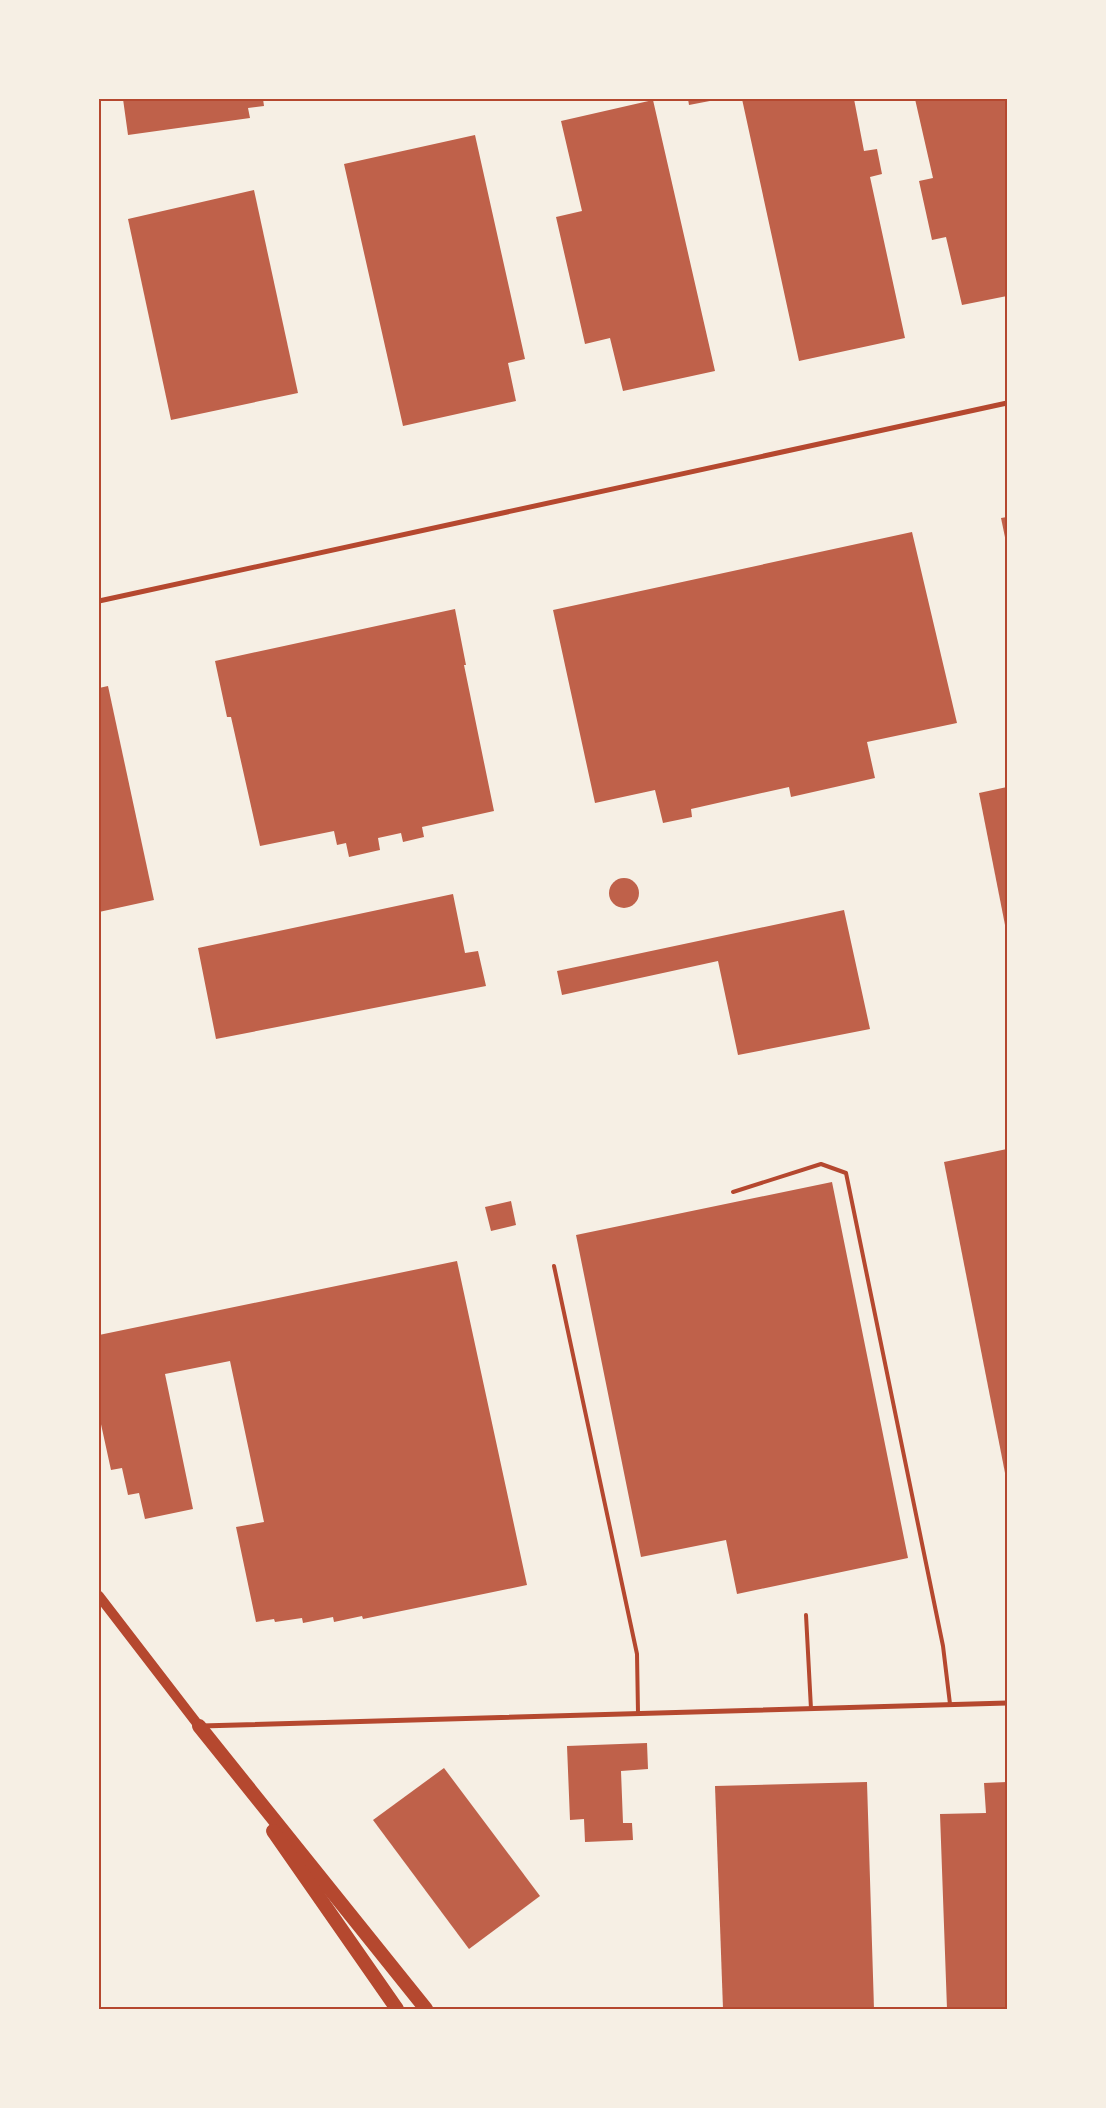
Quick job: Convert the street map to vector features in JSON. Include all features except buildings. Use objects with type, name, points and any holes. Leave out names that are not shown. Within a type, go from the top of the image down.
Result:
[{"type":"highway","points":[[199,1726],[397,2009]]},
{"type":"highway","points":[[199,1726],[426,2009]]},
{"type":"main road","points":[[99,1596],[199,1726]]},
{"type":"street","points":[[99,601],[1007,404]]},
{"type":"street","points":[[199,1726],[1007,1703]]},
{"type":"lane","points":[[733,1192],[821,1164],[846,1173],[941,1637],[950,1704]]},
{"type":"lane","points":[[554,1266],[637,1654],[638,1713]]},
{"type":"lane","points":[[806,1615],[811,1709]]}]
